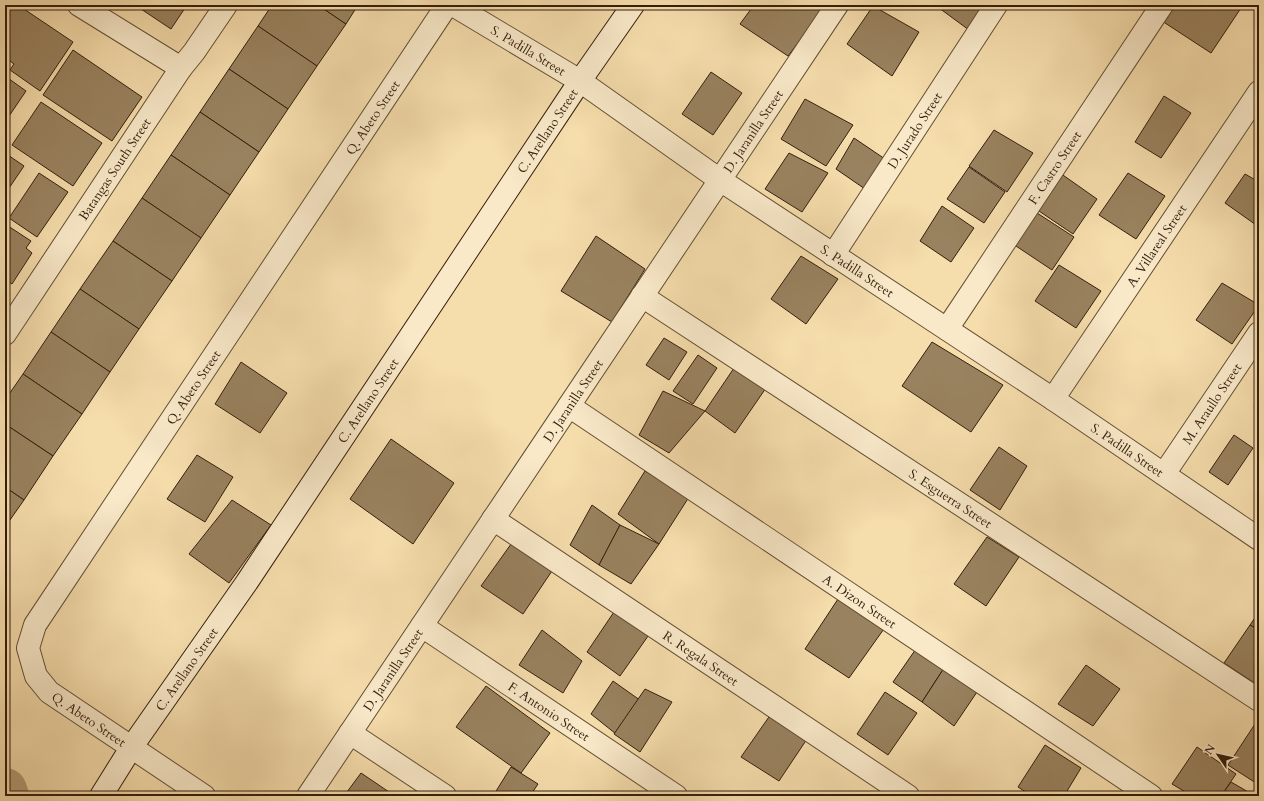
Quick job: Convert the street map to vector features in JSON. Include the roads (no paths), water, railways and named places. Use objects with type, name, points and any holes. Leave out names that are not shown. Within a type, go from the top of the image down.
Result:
[{"type":"street","points":[[79,5],[181,68]]},
{"type":"street","name":"Batangas South Street","points":[[5,334],[181,68],[194,52],[226,5]]},
{"type":"street","name":"Q. Abeto Street","points":[[204,796],[49,692],[36,676],[28,648],[35,625],[448,5]]},
{"type":"street","name":"S. Padilla Street","points":[[453,5],[580,81],[720,180],[1053,399],[1259,539]]},
{"type":"street","name":"C. Arellano Street","points":[[101,796],[131,748],[247,582],[580,81],[633,5]]},
{"type":"street","name":"D. Jaranilla Street","points":[[308,796],[837,5]]},
{"type":"street","name":"D. Jurado Street","points":[[833,255],[996,5]]},
{"type":"street","name":"F. Castro Street","points":[[947,329],[1162,5]]},
{"type":"street","name":"A. Villareal Street","points":[[1053,399],[1259,92]]},
{"type":"street","name":"S. Esguerra Street","points":[[642,296],[1259,700]]},
{"type":"street","name":"M. Araullo Street","points":[[1164,474],[1259,333]]},
{"type":"street","name":"A. Dizon Street","points":[[569,406],[1151,796]]},
{"type":"street","name":"R. Regala Street","points":[[493,519],[908,796]]},
{"type":"street","name":"F. Antonio Street","points":[[422,626],[676,796]]},
{"type":"street","points":[[350,733],[445,796]]},
{"type":"waterway","points":[[5,790],[7,796]]}]
